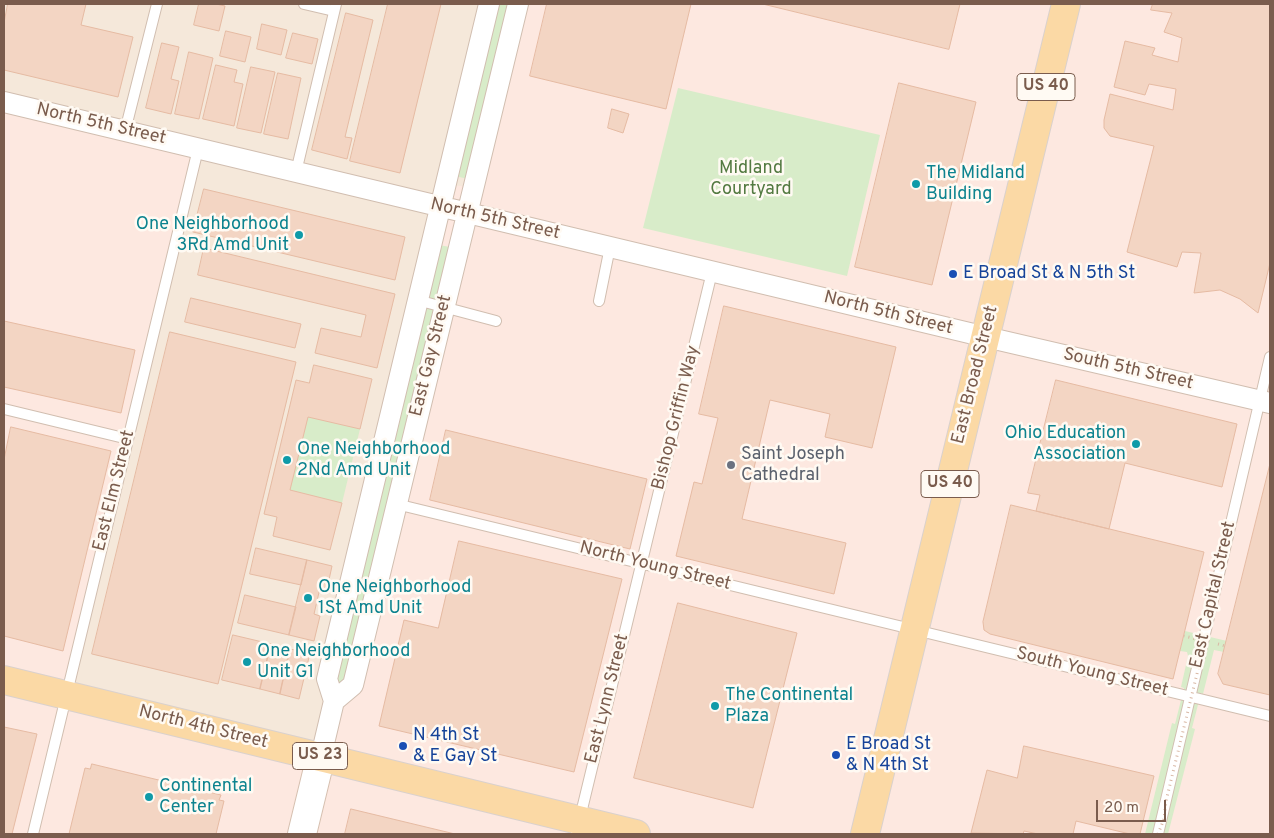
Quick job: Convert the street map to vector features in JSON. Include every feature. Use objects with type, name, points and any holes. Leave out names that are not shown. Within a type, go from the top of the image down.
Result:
[{"type":"main road","name":"East Broad Street","points":[[865,834],[1066,4]]},
{"type":"main road","name":"North 4th Street","points":[[4,680],[321,756],[577,827],[636,834]]},
{"type":"street","name":"East Gay Street","points":[[302,834],[334,701],[327,679],[489,4]]},
{"type":"street","name":"East Gay Street","points":[[334,701],[352,685],[518,4]]},
{"type":"street","name":"North 5th Street","points":[[4,102],[986,338]]},
{"type":"street","name":"South 5th Street","points":[[986,338],[1265,402]]},
{"type":"lane","points":[[125,131],[157,4]]},
{"type":"lane","points":[[296,172],[335,7],[304,4]]},
{"type":"lane","name":"East Elm Street","points":[[33,834],[198,148]]},
{"type":"lane","points":[[599,301],[610,247]]},
{"type":"lane","name":"Bishop Griffin Way","points":[[641,564],[712,272]]},
{"type":"lane","points":[[417,300],[496,321]]},
{"type":"lane","name":"East Capital Street","points":[[1158,834],[1190,697],[1265,402],[1270,357]]},
{"type":"lane","points":[[4,409],[128,439]]},
{"type":"lane","name":"North Young Street","points":[[396,504],[915,630]]},
{"type":"lane","name":"East Lynn Street","points":[[577,827],[641,564]]},
{"type":"lane","name":"South Young Street","points":[[915,630],[1270,716]]},
{"type":"path","points":[[1158,834],[1164,819],[1166,801],[1205,641],[1184,636]]},
{"type":"shaded area","points":[[4,4],[518,4],[321,756],[66,695],[4,102]]},
{"type":"shaded area","points":[[518,4],[1270,4],[1270,834],[4,834],[4,102],[198,149],[66,695],[321,756],[434,244],[451,185],[471,187]]},
{"type":"green space","points":[[489,4],[518,4],[473,180],[450,175]]},
{"type":"green space","name":"Midland Courtyard","points":[[678,88],[880,135],[847,276],[643,228]]},
{"type":"green space","points":[[434,244],[455,248],[353,685],[334,701],[327,679]]},
{"type":"green space","points":[[308,417],[360,429],[342,503],[290,490]]},
{"type":"green space","points":[[1185,631],[1227,641],[1224,652],[1214,650],[1192,728],[1195,729],[1168,834],[1145,834],[1172,723],[1175,724],[1184,688],[1181,687],[1188,656],[1187,652],[1180,651]]},
{"type":"building","points":[[8,4],[86,4],[81,25],[133,37],[118,97],[4,70],[4,23]]},
{"type":"building","points":[[199,4],[225,6],[219,31],[194,25]]},
{"type":"building","points":[[388,4],[441,4],[400,173],[350,161]]},
{"type":"building","points":[[547,4],[691,4],[666,109],[530,76]]},
{"type":"building","points":[[763,4],[960,4],[949,49]]},
{"type":"building","points":[[1153,4],[1270,4],[1270,263],[1258,313],[1240,299],[1220,290],[1194,293],[1201,253],[1182,252],[1177,267],[1127,252],[1154,146],[1110,136],[1104,128],[1104,120],[1110,94],[1173,110],[1176,89],[1149,84],[1145,95],[1114,87],[1125,41],[1155,48],[1152,55],[1178,62],[1182,38],[1164,32],[1172,13],[1151,10]]},
{"type":"building","points":[[346,13],[373,20],[345,137],[352,138],[347,159],[312,150]]},
{"type":"building","points":[[262,24],[287,30],[281,55],[257,49]]},
{"type":"building","points":[[226,31],[251,37],[245,62],[220,56]]},
{"type":"building","points":[[293,33],[318,39],[312,64],[286,58]]},
{"type":"building","points":[[162,43],[179,47],[171,79],[179,81],[171,114],[146,108]]},
{"type":"building","points":[[189,52],[213,58],[199,119],[175,114]]},
{"type":"building","points":[[216,65],[237,70],[234,82],[243,84],[234,126],[203,119]]},
{"type":"building","points":[[251,67],[275,72],[261,133],[237,128]]},
{"type":"building","points":[[278,73],[301,78],[288,139],[264,134]]},
{"type":"building","name":"The Midland Building","points":[[899,83],[976,102],[932,285],[855,267]]},
{"type":"building","points":[[612,109],[629,114],[623,133],[608,128]]},
{"type":"building","name":"One Neighborhood 3Rd Amd Unit","points":[[204,189],[405,237],[395,280],[193,232]]},
{"type":"building","points":[[204,248],[395,294],[377,368],[315,353],[321,328],[361,337],[366,315],[198,275]]},
{"type":"building","points":[[191,298],[301,324],[295,348],[185,322]]},
{"type":"building","name":"Saint Joseph Cathedral","points":[[724,306],[896,347],[872,448],[825,437],[830,414],[770,400],[742,519],[846,543],[834,594],[676,556],[694,482],[702,484],[718,418],[699,414]]},
{"type":"building","points":[[4,321],[135,350],[121,413],[4,387]]},
{"type":"building","points":[[170,332],[296,362],[218,684],[92,654]]},
{"type":"building","name":"One Neighborhood 2Nd Amd Unit","points":[[314,365],[372,379],[360,429],[308,417],[290,490],[342,503],[330,550],[273,536],[277,517],[264,514],[296,380],[309,383]]},
{"type":"building","name":"Ohio Education Association","points":[[1056,380],[1237,424],[1222,487],[1125,463],[1109,529],[1036,511],[1040,495],[1028,493]]},
{"type":"building","points":[[11,427],[111,451],[63,651],[4,636],[4,460]]},
{"type":"building","points":[[446,430],[647,479],[630,549],[430,500]]},
{"type":"building","points":[[1270,464],[1270,695],[1223,684],[1218,674]]},
{"type":"building","points":[[1011,505],[1204,552],[1173,679],[990,634],[984,630],[983,622]]},
{"type":"building","points":[[459,541],[622,579],[574,772],[379,726],[404,620],[438,628]]},
{"type":"building","points":[[256,548],[307,560],[301,585],[250,574]]},
{"type":"building","name":"One Neighborhood 1St Amd Unit","points":[[307,560],[332,566],[327,589],[320,588],[314,614],[320,616],[314,641],[289,635]]},
{"type":"building","points":[[245,595],[296,607],[289,635],[238,623]]},
{"type":"building","name":"The Continental Plaza","points":[[678,603],[797,633],[753,808],[634,778]]},
{"type":"building","name":"One Neighborhood Unit G1","points":[[233,635],[271,644],[260,689],[222,680]]},
{"type":"building","points":[[271,644],[290,649],[280,694],[260,689]]},
{"type":"building","points":[[290,649],[310,653],[299,699],[280,694]]},
{"type":"building","points":[[4,727],[37,734],[12,834],[4,834]]},
{"type":"building","points":[[1024,746],[1154,776],[1140,834],[1130,834],[1076,821],[1073,834],[1038,834],[1024,831],[1023,834],[971,833],[987,770],[1017,778]]},
{"type":"building","name":"Continental Center","points":[[92,764],[221,795],[219,800],[224,801],[216,834],[69,834],[85,768],[90,769]]},
{"type":"building","points":[[351,809],[455,834],[345,834]]},
{"type":"place","name":"The Midland Building","points":[[916,184]]},
{"type":"place","name":"One Neighborhood 3Rd Amd Unit","points":[[299,235]]},
{"type":"place","name":"E Broad St & N 5th St","points":[[953,274]]},
{"type":"place","name":"Ohio Education Association","points":[[1136,444]]},
{"type":"place","name":"One Neighborhood 2Nd Amd Unit","points":[[287,460]]},
{"type":"place","name":"Saint Joseph Cathedral","points":[[731,465]]},
{"type":"place","name":"One Neighborhood 1St Amd Unit","points":[[308,598]]},
{"type":"place","name":"One Neighborhood Unit G1","points":[[247,662]]},
{"type":"place","name":"The Continental Plaza","points":[[715,706]]},
{"type":"place","name":"N 4th St & E Gay St","points":[[403,746]]},
{"type":"place","name":"E Broad St & N 4th St","points":[[836,755]]},
{"type":"place","name":"Continental Center","points":[[149,797]]}]
